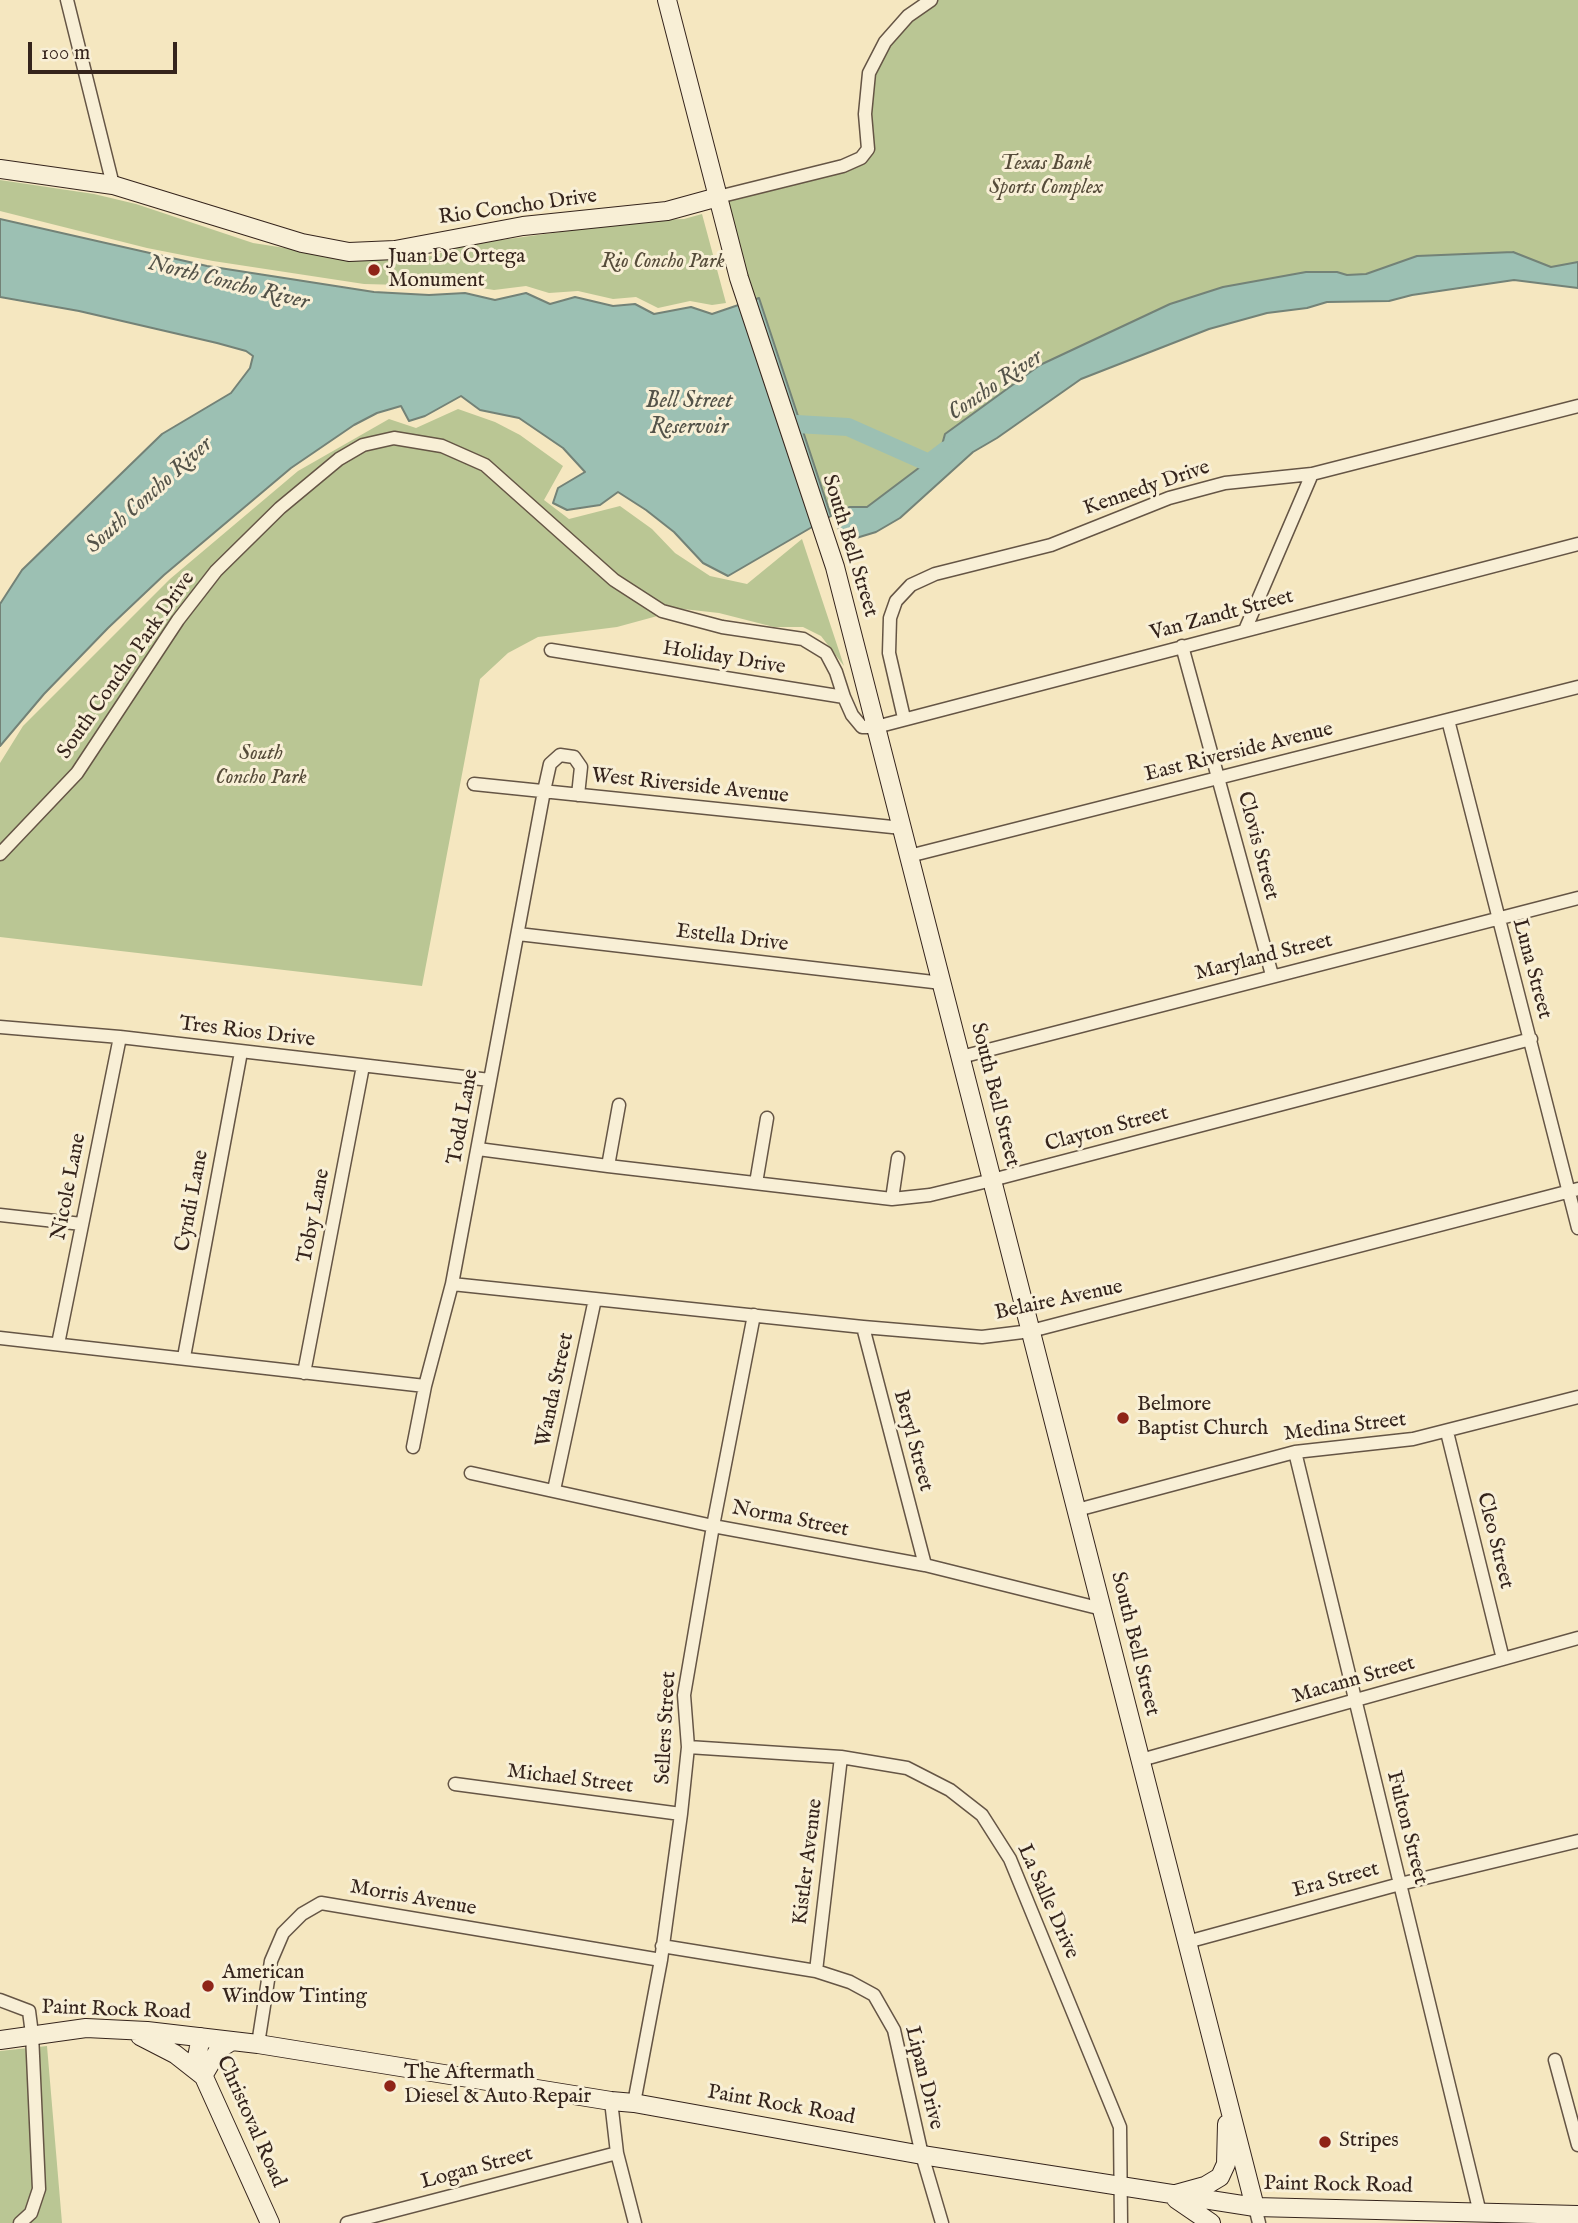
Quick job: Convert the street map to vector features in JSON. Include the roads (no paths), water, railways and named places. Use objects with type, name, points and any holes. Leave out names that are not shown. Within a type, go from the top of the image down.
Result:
[{"type":"main road","name":"South Bell Street","points":[[667,0],[739,278],[835,567],[1257,2215]]},
{"type":"main road","name":"Rio Concho Drive","points":[[0,169],[113,185],[302,243],[349,252],[396,250],[523,226],[667,211],[718,197]]},
{"type":"main road","name":"Paint Rock Road","points":[[32,2034],[86,2028],[258,2044],[634,2103],[1171,2196],[1257,2215],[1578,2215]]},
{"type":"main road","points":[[124,2030],[158,2043],[203,2076],[219,2049],[232,2041]]},
{"type":"main road","points":[[0,2040],[32,2034]]},
{"type":"main road","name":"Christoval Road","points":[[201,2037],[197,2057],[203,2076],[270,2223]]},
{"type":"main road","points":[[1171,2196],[1205,2186],[1220,2177],[1226,2164],[1228,2103]]},
{"type":"main road","points":[[1171,2196],[1212,2223]]},
{"type":"street","points":[[67,0],[113,185]]},
{"type":"street","name":"Rio Concho Drive","points":[[718,197],[843,166],[861,158],[868,149],[865,114],[869,74],[884,42],[908,16],[931,0]]},
{"type":"street","name":"Kennedy Drive","points":[[904,718],[889,653],[890,618],[896,601],[911,585],[935,574],[1051,545],[1169,498],[1225,483],[1312,474],[1578,406]]},
{"type":"street","name":"South Concho Park Drive","points":[[0,854],[77,773],[178,620],[216,571],[280,508],[339,459],[363,445],[394,438],[443,446],[485,465],[614,580],[662,611],[722,627],[803,639],[826,653],[844,697]]},
{"type":"street","points":[[1245,630],[1312,474]]},
{"type":"street","name":"Van Zandt Street","points":[[876,727],[1578,544]]},
{"type":"street","name":"Clovis Street","points":[[1182,646],[1272,975]]},
{"type":"street","name":"Holiday Drive","points":[[551,650],[844,697]]},
{"type":"street","name":"East Riverside Avenue","points":[[909,856],[1578,687]]},
{"type":"street","points":[[844,697],[852,715],[862,727],[876,727]]},
{"type":"street","name":"Luna Street","points":[[1448,720],[1497,919],[1573,1190],[1578,1228]]},
{"type":"street","name":"Todd Lane","points":[[413,1447],[425,1385],[452,1284],[544,791],[550,764],[560,755],[574,757],[580,767],[578,795]]},
{"type":"street","name":"West Riverside Avenue","points":[[474,784],[902,828]]},
{"type":"street","name":"Maryland Street","points":[[961,1057],[1578,898]]},
{"type":"street","name":"Estella Drive","points":[[518,934],[942,983]]},
{"type":"street","name":"Tres Rios Drive","points":[[0,1027],[120,1037],[490,1080]]},
{"type":"street","name":"Nicole Lane","points":[[58,1344],[120,1037]]},
{"type":"street","name":"Clayton Street","points":[[478,1149],[892,1199],[930,1195],[992,1180],[1531,1039]]},
{"type":"street","name":"Cyndi Lane","points":[[184,1357],[241,1052]]},
{"type":"street","name":"Toby Lane","points":[[304,1373],[363,1066]]},
{"type":"street","points":[[608,1166],[619,1105]]},
{"type":"street","points":[[756,1183],[767,1118]]},
{"type":"street","points":[[892,1199],[898,1158]]},
{"type":"street","name":"Belaire Avenue","points":[[452,1284],[982,1337],[1031,1331],[1573,1190]]},
{"type":"street","points":[[0,1215],[82,1224]]},
{"type":"street","name":"Wanda Street","points":[[554,1490],[595,1299]]},
{"type":"street","name":"Sellers Street","points":[[634,2103],[661,1960],[681,1814],[688,1747],[684,1695],[713,1525],[754,1315]]},
{"type":"street","name":"Beryl Street","points":[[863,1327],[925,1565]]},
{"type":"street","points":[[0,1338],[425,1385]]},
{"type":"street","name":"Medina Street","points":[[1077,1510],[1295,1452],[1413,1439],[1578,1397]]},
{"type":"street","name":"Cleo Street","points":[[1447,1432],[1503,1659]]},
{"type":"street","name":"Fulton Street","points":[[1295,1452],[1480,2213]]},
{"type":"street","name":"Norma Street","points":[[471,1473],[713,1525],[925,1565],[1102,1609]]},
{"type":"street","name":"Macann Street","points":[[1140,1760],[1578,1638]]},
{"type":"street","name":"La Salle Drive","points":[[688,1747],[841,1758],[907,1768],[950,1790],[982,1815],[1010,1859],[1120,2127],[1121,2223]]},
{"type":"street","name":"Kistler Avenue","points":[[816,1971],[841,1758]]},
{"type":"street","name":"Michael Street","points":[[455,1784],[681,1814]]},
{"type":"street","name":"Era Street","points":[[1187,1942],[1400,1884],[1578,1841]]},
{"type":"street","name":"Morris Avenue","points":[[258,2044],[271,1961],[283,1933],[302,1914],[321,1903],[661,1960]]},
{"type":"street","name":"Lipan Drive","points":[[662,1945],[816,1971],[850,1982],[874,1995],[894,2030],[922,2155],[942,2223]]},
{"type":"street","name":"Paint Rock Road","points":[[0,2000],[29,2011],[32,2034]]},
{"type":"street","points":[[20,2223],[31,2213],[39,2189],[32,2034]]},
{"type":"street","points":[[1555,2060],[1578,2145]]},
{"type":"street","points":[[611,2101],[617,2153],[635,2223]]},
{"type":"street","name":"Logan Street","points":[[347,2223],[617,2153]]},
{"type":"water","points":[[0,219],[207,266],[374,292],[429,295],[465,293],[495,300],[526,293],[550,304],[575,297],[613,306],[635,304],[654,314],[691,307],[712,314],[759,298],[831,516],[728,576],[703,563],[674,532],[618,492],[600,505],[567,510],[553,503],[558,488],[585,472],[563,448],[519,418],[480,410],[461,396],[425,416],[409,421],[401,406],[377,413],[354,425],[291,468],[164,575],[44,694],[0,746],[0,604],[22,570],[162,434],[231,393],[250,368],[253,356],[246,351],[217,343],[79,311],[0,297]]},
{"type":"water","points":[[1513,252],[1551,267],[1578,262],[1578,288],[1514,280],[1412,295],[1389,301],[1327,302],[1307,308],[1267,313],[1209,329],[1081,379],[973,452],[900,518],[876,532],[843,542],[833,512],[850,507],[867,507],[940,452],[945,434],[1040,365],[1170,304],[1223,287],[1306,272],[1366,274],[1417,256]]},
{"type":"waterway","name":"Concho River","points":[[779,423],[848,427],[929,463],[946,450]]},
{"type":"place","name":"Juan De Ortega Monument","points":[[374,270]]},
{"type":"place","name":"Belmore Baptist Church","points":[[1123,1418]]},
{"type":"place","name":"American Window Tinting","points":[[208,1986]]},
{"type":"place","name":"The Aftermath Diesel & Auto Repair","points":[[390,2086]]},
{"type":"place","name":"Stripes","points":[[1325,2142]]},
{"type":"park label","name":"Texas Bank Sports Complex","points":[[1046,177]]},
{"type":"park label","name":"Rio Concho Park","points":[[663,263]]},
{"type":"park label","name":"South Concho Park","points":[[261,767]]},
{"type":"water label","name":"North Concho River","points":[[228,284]]},
{"type":"water label","name":"Bell Street Reservoir","points":[[689,415]]},
{"type":"water label","name":"South Concho River","points":[[150,496]]}]
